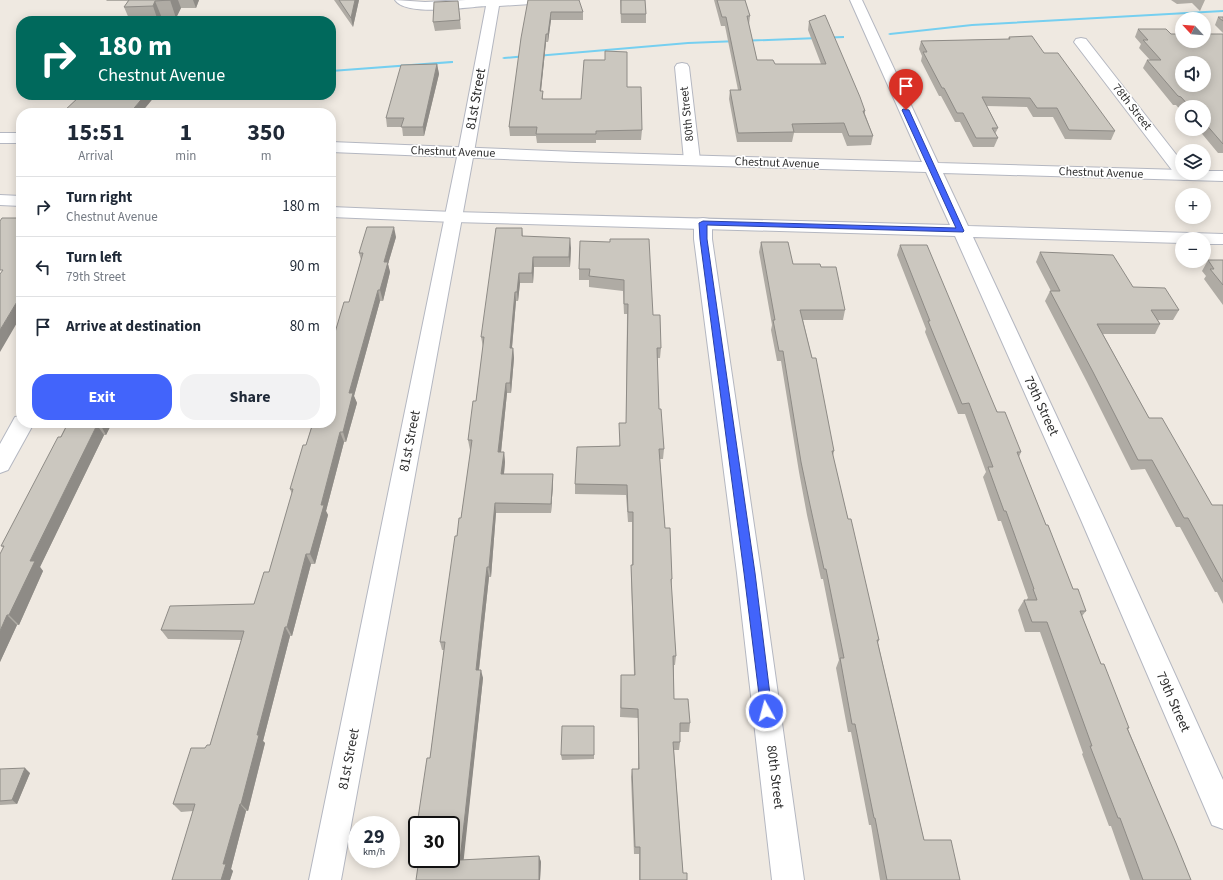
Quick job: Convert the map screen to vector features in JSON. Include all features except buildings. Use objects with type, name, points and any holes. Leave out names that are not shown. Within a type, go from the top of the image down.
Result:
[{"type":"street","points":[[401,0],[408,4],[425,6],[531,0]]},
{"type":"street","name":"79th Street","points":[[856,0],[1093,520],[1223,814]]},
{"type":"street","name":"81st Street","points":[[325,880],[454,217],[493,2]]},
{"type":"street","name":"78th Street","points":[[1081,42],[1175,163]]},
{"type":"street","name":"80th Street","points":[[682,67],[692,160]]},
{"type":"street","points":[[0,138],[16,138]]},
{"type":"street","name":"Chestnut Avenue","points":[[336,147],[932,168],[1175,175]]},
{"type":"street","name":"Chestnut Avenue","points":[[1211,176],[1223,176]]},
{"type":"street","points":[[0,200],[16,201]]},
{"type":"street","points":[[336,212],[454,217],[1223,239]]},
{"type":"street","name":"80th Street","points":[[703,223],[703,239],[749,573],[788,880]]},
{"type":"street","points":[[0,464],[20,428]]},
{"type":"waterway","points":[[890,34],[972,25],[1223,11]]},
{"type":"waterway","points":[[536,56],[688,43],[843,37]]},
{"type":"waterway","points":[[504,58],[526,56]]},
{"type":"waterway","points":[[336,71],[451,62]]},
{"type":"route","points":[[766,711],[749,573],[703,239],[703,223],[960,231],[906,110]]}]
